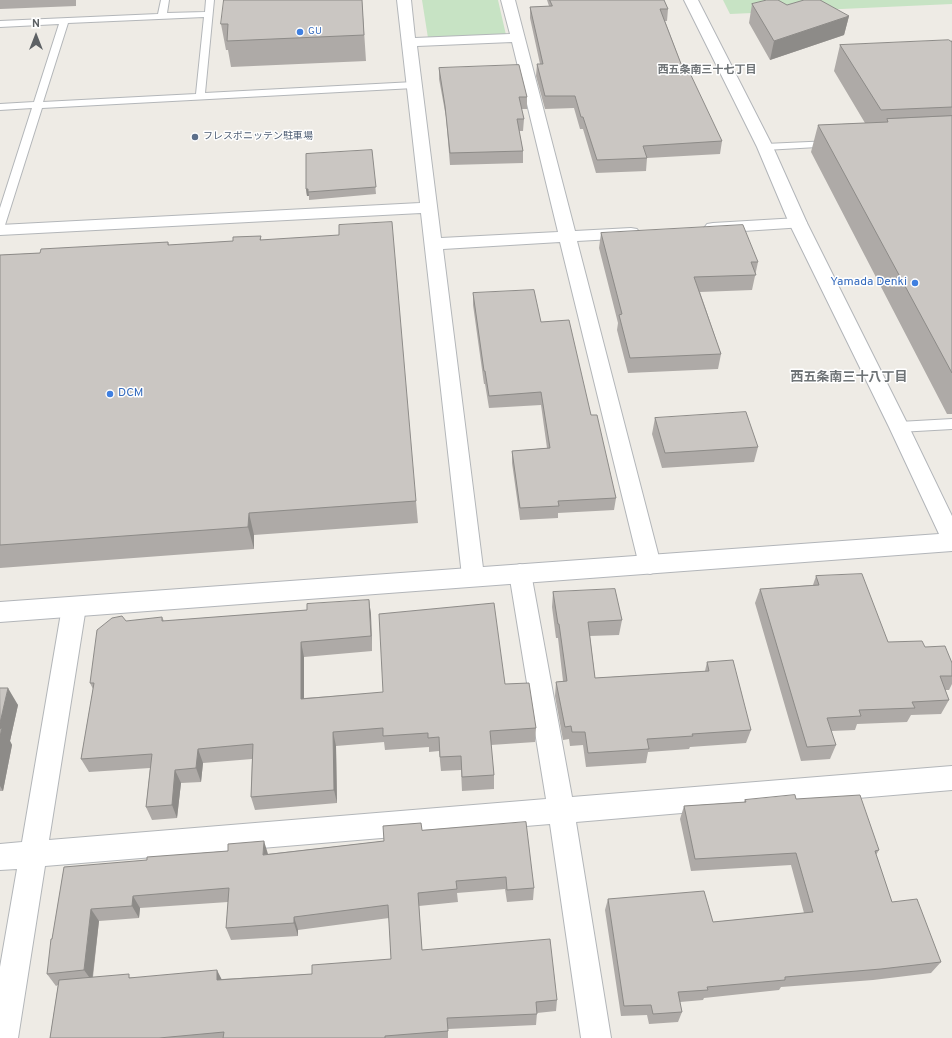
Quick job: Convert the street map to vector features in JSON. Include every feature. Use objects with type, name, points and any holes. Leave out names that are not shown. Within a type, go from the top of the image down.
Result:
[{"type":"street","points":[[404,0],[473,576]]},
{"type":"street","points":[[508,0],[650,565]]},
{"type":"street","points":[[692,0],[765,147],[798,223],[899,427],[952,539]]},
{"type":"street","points":[[410,42],[518,38]]},
{"type":"street","points":[[0,230],[429,208]]},
{"type":"street","points":[[695,229],[798,223]]},
{"type":"street","points":[[434,244],[647,232]]},
{"type":"street","points":[[0,612],[473,576],[650,565],[952,542]]},
{"type":"street","points":[[520,573],[561,810],[596,1038]]},
{"type":"street","points":[[3,1038],[8,953],[33,853],[74,607]]},
{"type":"street","points":[[0,856],[952,778]]},
{"type":"lane","points":[[162,16],[165,0]]},
{"type":"lane","points":[[200,96],[210,0]]},
{"type":"lane","points":[[0,24],[208,14]]},
{"type":"lane","points":[[0,225],[39,105],[64,21]]},
{"type":"lane","points":[[0,107],[414,85]]},
{"type":"lane","points":[[765,147],[843,143]]},
{"type":"lane","points":[[899,427],[952,424]]},
{"type":"green space","points":[[422,0],[498,0],[506,35],[428,38]]},
{"type":"green space","points":[[723,0],[952,0],[952,4],[730,14]]},
{"type":"building","points":[[224,0],[362,0],[364,35],[227,41],[228,24],[221,24]]},
{"type":"building","points":[[550,0],[664,0],[668,9],[660,9],[683,69],[688,69],[722,141],[643,146],[647,158],[597,160],[575,96],[545,96],[537,64],[543,64],[530,7],[552,6]]},
{"type":"building","points":[[767,0],[778,0],[787,5],[804,0],[820,0],[849,16],[774,41],[752,4]]},
{"type":"building","points":[[949,40],[952,42],[952,107],[881,110],[840,45]]},
{"type":"building","points":[[519,65],[527,97],[519,97],[524,119],[517,119],[523,151],[450,153],[439,68]]},
{"type":"building","name":"Yamada Denki","points":[[952,116],[952,373],[818,125],[888,122],[887,119]]},
{"type":"building","points":[[372,150],[376,187],[308,192],[308,189],[306,189],[306,154]]},
{"type":"building","points":[[392,222],[416,501],[249,513],[248,527],[0,545],[0,255],[40,253],[41,249],[168,242],[168,245],[233,241],[233,237],[261,236],[260,240],[339,235],[339,225]]},
{"type":"building","points":[[743,225],[758,262],[751,262],[756,275],[694,277],[721,354],[630,358],[619,315],[622,314],[601,233]]},
{"type":"building","points":[[534,290],[541,322],[569,320],[591,415],[597,415],[616,498],[558,501],[559,506],[520,508],[512,451],[550,448],[541,392],[489,396],[473,293]]},
{"type":"building","points":[[746,412],[758,447],[665,453],[655,418]]},
{"type":"building","points":[[862,574],[888,642],[922,641],[925,647],[945,646],[952,663],[952,676],[940,676],[949,700],[912,702],[915,708],[859,710],[861,716],[827,718],[836,745],[807,747],[760,589],[819,585],[816,576]]},
{"type":"building","points":[[615,589],[622,620],[588,622],[595,678],[709,671],[707,662],[733,660],[751,730],[647,739],[649,749],[588,753],[585,732],[572,732],[571,726],[565,727],[556,682],[567,681],[553,592]]},
{"type":"building","points":[[369,600],[371,636],[301,642],[301,699],[383,692],[379,614],[494,603],[505,684],[529,683],[536,728],[490,731],[494,775],[462,777],[461,756],[440,757],[439,737],[428,738],[428,733],[383,736],[383,728],[333,732],[334,790],[251,797],[253,744],[198,749],[196,768],[175,770],[172,805],[146,807],[152,754],[81,759],[94,683],[90,683],[97,630],[112,618],[122,616],[126,621],[162,617],[162,621],[307,610],[307,604]]},
{"type":"building","points":[[0,688],[8,688],[0,723]]},
{"type":"building","points":[[795,795],[796,799],[860,795],[879,850],[875,851],[892,902],[917,899],[941,962],[881,969],[785,977],[785,980],[707,987],[708,990],[678,992],[682,1012],[653,1014],[651,1005],[624,1006],[608,899],[704,891],[713,922],[813,912],[796,853],[695,859],[684,806],[746,802],[745,800]]},
{"type":"building","points":[[526,822],[534,888],[507,890],[506,877],[456,881],[457,889],[418,893],[422,950],[550,939],[557,1000],[536,1002],[537,1014],[447,1018],[448,1031],[385,1036],[385,1038],[223,1038],[224,1032],[159,1038],[50,1038],[59,980],[129,974],[129,978],[217,970],[217,980],[312,974],[312,965],[391,959],[388,905],[294,917],[294,923],[226,928],[229,888],[133,896],[132,906],[91,909],[84,970],[47,974],[51,939],[64,867],[147,860],[147,857],[228,851],[228,844],[264,841],[263,855],[384,841],[383,826],[421,823],[422,830]]},
{"type":"place","name":"GU","points":[[300,32]]},
{"type":"place","name":"フレスポニッテン駐車場","points":[[195,137]]},
{"type":"place","name":"Yamada Denki","points":[[915,283]]},
{"type":"place","name":"DCM","points":[[110,394]]},
{"type":"district","name":"西五条南三十七丁目","points":[[707,71]]},
{"type":"district","name":"西五条南三十八丁目","points":[[849,378]]}]
